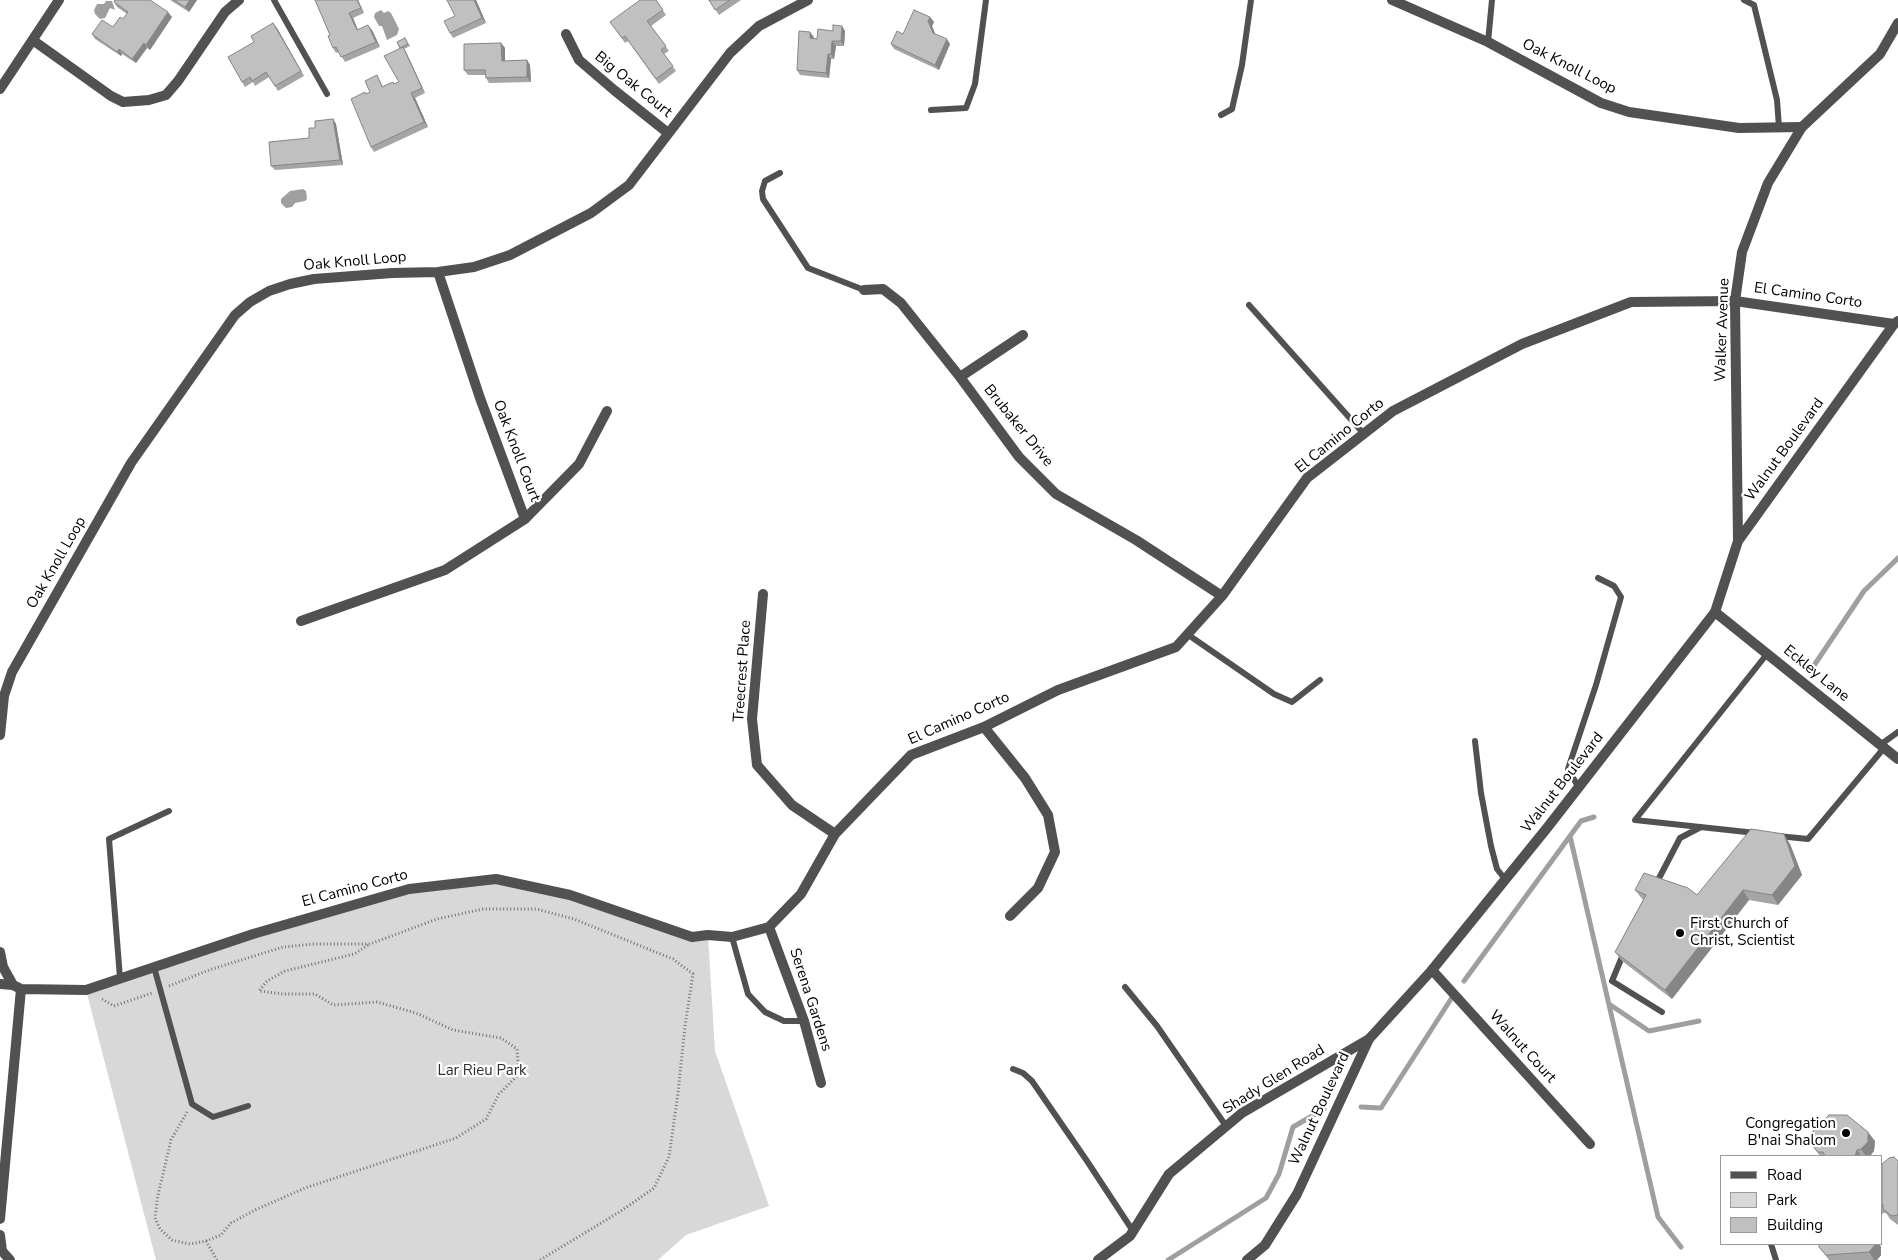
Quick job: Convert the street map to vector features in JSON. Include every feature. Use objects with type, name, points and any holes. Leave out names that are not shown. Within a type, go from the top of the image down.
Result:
[{"type":"street","points":[[0,89],[34,41],[59,0]]},
{"type":"street","points":[[34,41],[111,96],[123,102],[149,100],[166,95],[178,82],[225,12],[239,0]]},
{"type":"street","name":"Oak Knoll Loop","points":[[1392,0],[1488,42],[1601,103],[1629,112],[1739,128],[1802,127]]},
{"type":"street","name":"Oak Knoll Loop","points":[[0,734],[4,696],[12,672],[131,463],[234,315],[250,302],[269,291],[314,279],[392,273],[438,272],[474,267],[510,255],[591,213],[629,186],[730,53],[759,26],[803,1]]},
{"type":"street","name":"Walker Avenue","points":[[1738,541],[1735,301],[1742,252],[1768,183],[1802,127],[1880,54],[1898,23]]},
{"type":"street","name":"Big Oak Court","points":[[566,34],[579,60],[668,133]]},
{"type":"street","name":"Oak Knoll Court","points":[[301,621],[445,570],[526,519],[480,398],[438,272]]},
{"type":"street","name":"Brubaker Drive","points":[[864,290],[883,289],[901,303],[960,377],[1019,457],[1056,494],[1136,540],[1222,596]]},
{"type":"street","name":"El Camino Corto","points":[[0,984],[17,987],[86,990],[252,934],[409,889],[496,879],[570,895],[692,937],[708,935],[732,937],[769,927],[801,894],[835,834],[911,755],[984,726],[1058,690],[1176,647],[1222,596],[1307,478],[1393,411],[1522,344],[1631,302],[1735,301],[1896,322]]},
{"type":"street","name":"Walnut Boulevard","points":[[1247,1260],[1265,1245],[1297,1194],[1369,1039],[1432,970],[1579,788],[1715,612],[1738,541],[1896,322]]},
{"type":"street","points":[[960,377],[1023,335]]},
{"type":"street","points":[[526,519],[579,464],[607,411]]},
{"type":"street","name":"Treecrest Place","points":[[763,594],[752,719],[757,765],[792,805],[835,834]]},
{"type":"street","name":"Eckley Lane","points":[[1715,612],[1898,759]]},
{"type":"street","points":[[984,726],[1025,778],[1048,815],[1056,852],[1038,888],[1010,916]]},
{"type":"street","name":"Serena Gardens","points":[[769,927],[804,1021],[821,1083]]},
{"type":"street","points":[[0,952],[3,967],[17,987],[0,1219]]},
{"type":"street","name":"Walnut Court","points":[[1432,970],[1590,1144]]},
{"type":"street","name":"Shady Glen Road","points":[[1098,1260],[1130,1236],[1169,1174],[1226,1126],[1242,1113],[1369,1039]]},
{"type":"street","points":[[0,1235],[2,1251],[10,1260]]},
{"type":"lane","points":[[274,0],[327,94]]},
{"type":"lane","points":[[931,110],[966,108],[975,84],[986,0]]},
{"type":"lane","points":[[1221,115],[1232,109],[1242,65],[1251,0]]},
{"type":"lane","points":[[1488,42],[1492,0]]},
{"type":"lane","points":[[1744,0],[1754,5],[1777,100],[1779,127]]},
{"type":"lane","points":[[780,173],[765,181],[762,191],[763,199],[808,268],[864,290]]},
{"type":"lane","points":[[1249,305],[1364,434]]},
{"type":"lane","points":[[1579,788],[1568,769],[1596,684],[1621,597],[1614,586],[1598,578]]},
{"type":"lane","points":[[1188,634],[1274,694],[1292,702],[1320,680]]},
{"type":"lane","points":[[1766,834],[1636,820],[1767,654]]},
{"type":"lane","points":[[1774,835],[1808,839],[1882,746],[1898,732]]},
{"type":"lane","points":[[1475,740],[1481,792],[1491,846],[1496,868],[1505,879]]},
{"type":"lane","points":[[120,978],[109,840],[169,811]]},
{"type":"lane","points":[[1656,884],[1680,838],[1701,827]]},
{"type":"lane","points":[[732,937],[748,994],[765,1012],[784,1021],[804,1021]]},
{"type":"lane","points":[[1627,946],[1612,982],[1662,1012]]},
{"type":"lane","points":[[154,967],[192,1104],[214,1117],[248,1106]]},
{"type":"lane","points":[[1125,987],[1157,1026],[1226,1126]]},
{"type":"lane","points":[[1013,1069],[1023,1073],[1032,1081],[1088,1161],[1133,1231]]},
{"type":"lane","points":[[1771,1245],[1776,1260]]},
{"type":"path","points":[[192,1104],[171,1140],[158,1195],[155,1218],[160,1229],[172,1240],[190,1244],[206,1241],[221,1235],[231,1223],[305,1188],[456,1138],[486,1119],[499,1094],[519,1074],[517,1048],[501,1038],[453,1030],[416,1013],[378,1002],[333,1005],[315,994],[283,994],[259,991],[267,981],[285,971],[354,954],[370,944],[436,919],[483,909],[536,909],[574,919],[673,959],[694,974],[684,1026],[678,1093],[669,1157],[654,1188],[621,1211],[540,1260]]},
{"type":"path","points":[[86,990],[114,1006],[133,1001],[209,970],[283,947],[314,944],[370,944]]},
{"type":"path","points":[[206,1241],[217,1260]]},
{"type":"green space","name":"Lar Rieu Park","points":[[496,879],[545,890],[692,937],[708,935],[715,1051],[769,1206],[686,1235],[658,1260],[156,1260],[86,990],[409,889]]},
{"type":"shaded area","points":[[106,1],[112,1],[115,10],[110,8],[105,18],[100,19],[94,10],[97,4],[104,4]]},
{"type":"shaded area","points":[[381,10],[384,13],[388,11],[391,13],[399,29],[397,35],[387,40],[382,26],[379,26],[374,17],[375,13]]},
{"type":"shaded area","points":[[303,189],[306,191],[307,199],[305,201],[295,203],[292,207],[286,208],[281,203],[281,199],[290,191]]},
{"type":"building","points":[[115,0],[150,0],[168,12],[146,45],[144,43],[132,59],[119,49],[117,52],[92,34],[102,20],[113,27],[120,17],[123,19],[128,12],[114,2]]},
{"type":"building","points":[[174,0],[190,0],[185,7]]},
{"type":"building","points":[[315,0],[357,0],[361,8],[349,13],[357,30],[368,25],[376,42],[341,57],[336,47],[333,48],[328,36],[330,35]]},
{"type":"building","points":[[447,0],[474,0],[482,18],[450,33],[444,21],[455,16]]},
{"type":"building","points":[[640,0],[656,0],[663,10],[647,21],[666,46],[661,50],[673,66],[656,79],[625,36],[622,38],[610,22]]},
{"type":"building","points":[[709,0],[730,0],[715,10]]},
{"type":"building","points":[[914,10],[930,17],[928,21],[933,33],[947,39],[935,65],[891,44],[897,31],[903,34]]},
{"type":"building","points":[[273,23],[301,71],[275,86],[266,72],[252,81],[250,77],[242,82],[228,57],[254,42],[251,36]]},
{"type":"building","points":[[833,25],[842,26],[841,41],[832,41],[831,54],[828,54],[826,73],[797,70],[799,31],[810,32],[810,38],[817,39],[818,29],[833,31]]},
{"type":"building","points":[[405,38],[408,44],[400,48],[397,42]]},
{"type":"building","points":[[501,43],[502,61],[527,60],[527,77],[486,78],[485,70],[464,70],[464,44]]},
{"type":"building","points":[[403,47],[422,88],[411,93],[424,122],[371,147],[351,99],[365,92],[366,94],[370,92],[365,81],[377,75],[382,87],[393,82],[394,84],[399,82],[384,56]]},
{"type":"building","points":[[333,119],[340,160],[271,166],[269,142],[309,138],[309,128],[315,128],[315,121]]},
{"type":"building","name":"First Church of Christ, Scientist","points":[[1751,829],[1784,834],[1795,866],[1772,895],[1743,890],[1665,990],[1615,952],[1646,895],[1635,890],[1644,873],[1688,888],[1697,895]]},
{"type":"building","name":"Congregation B'nai Shalom","points":[[1829,1115],[1847,1115],[1868,1132],[1868,1142],[1861,1149],[1857,1150],[1855,1155],[1824,1155],[1823,1152],[1818,1152],[1811,1144],[1810,1134]]},
{"type":"building","points":[[1894,1157],[1898,1161],[1898,1215],[1892,1216],[1883,1209],[1883,1163],[1889,1158]]},
{"type":"building","points":[[1819,1245],[1875,1245],[1869,1252],[1826,1255]]},
{"type":"waterway","points":[[1813,667],[1864,591],[1898,558]]},
{"type":"waterway","points":[[1464,981],[1581,821],[1594,817]]},
{"type":"waterway","points":[[1570,836],[1658,1217],[1681,1247]]},
{"type":"waterway","points":[[1361,1107],[1381,1108],[1451,999]]},
{"type":"waterway","points":[[1609,1004],[1649,1031],[1699,1021]]},
{"type":"waterway","points":[[1168,1260],[1266,1198],[1279,1174],[1293,1127],[1324,1109]]},
{"type":"place","name":"First Church of Christ, Scientist","points":[[1680,933]]},
{"type":"place","name":"Congregation B'nai Shalom","points":[[1846,1133]]}]
